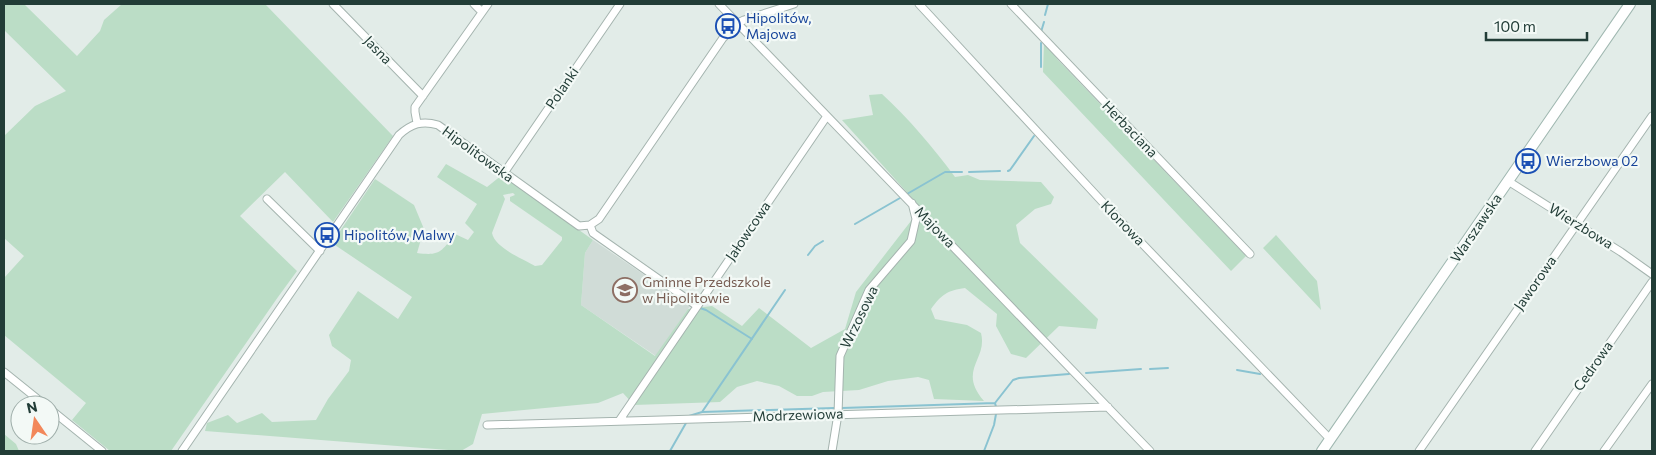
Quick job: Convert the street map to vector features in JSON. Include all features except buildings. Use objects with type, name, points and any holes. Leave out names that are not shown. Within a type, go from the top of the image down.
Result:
[{"type":"street","name":"Jasna","points":[[333,4],[423,96]]},
{"type":"street","points":[[474,4],[482,12]]},
{"type":"street","points":[[182,451],[399,135],[417,123],[414,112],[415,107],[488,4]]},
{"type":"street","name":"Polanki","points":[[504,173],[620,4]]},
{"type":"street","name":"Majowa","points":[[720,4],[1150,451]]},
{"type":"street","points":[[697,306],[593,233],[590,225],[599,219],[722,38],[738,23],[794,4]]},
{"type":"street","name":"Klonowa","points":[[919,4],[1108,208],[1330,439]]},
{"type":"street","name":"Herbaciana","points":[[1010,4],[1250,254]]},
{"type":"street","name":"Warszawska","points":[[1322,451],[1630,4]]},
{"type":"street","name":"Jałowcowa","points":[[619,421],[827,116]]},
{"type":"street","name":"Jaworowa","points":[[1419,451],[1652,116]]},
{"type":"street","name":"Hipolitowska","points":[[417,123],[427,122],[438,125],[579,226],[590,225]]},
{"type":"street","name":"Wierzbowa","points":[[1508,181],[1576,223],[1652,274]]},
{"type":"street","points":[[267,199],[320,250]]},
{"type":"street","name":"Wrzosowa","points":[[832,451],[838,414],[840,356],[869,290],[911,240],[916,219],[912,203]]},
{"type":"street","name":"Cedrowa","points":[[1535,451],[1652,282]]},
{"type":"street","points":[[4,372],[33,395]]},
{"type":"street","points":[[1604,451],[1652,384]]},
{"type":"street","name":"Modrzewiowa","points":[[488,425],[1108,407]]},
{"type":"street","points":[[60,417],[102,451]]},
{"type":"shaded area","name":"Gminne Przedszkole w Hipolitowie","points":[[593,240],[690,306],[656,356],[581,305],[585,253]]},
{"type":"green space","points":[[4,4],[24,4],[77,56],[100,31],[104,20],[122,4],[265,4],[393,136],[333,222],[285,172],[240,216],[297,271],[171,451],[110,451],[72,420],[86,403],[4,335],[4,278],[24,256],[4,238],[4,136],[35,106],[66,91],[4,30]]},
{"type":"green space","points":[[1044,43],[1058,60],[1246,256],[1231,271],[1043,72]]},
{"type":"green space","points":[[882,94],[920,134],[955,177],[968,175],[980,180],[1041,182],[1054,197],[1051,204],[1035,209],[1016,225],[1020,243],[1098,319],[1096,329],[1059,326],[1026,358],[1011,354],[996,326],[997,314],[965,288],[945,294],[931,309],[935,319],[967,325],[981,333],[981,351],[973,373],[973,381],[976,390],[984,401],[934,399],[929,380],[918,377],[888,381],[859,390],[823,392],[812,396],[797,396],[779,386],[757,381],[737,387],[720,402],[634,405],[623,393],[598,403],[482,414],[473,444],[461,451],[205,431],[207,423],[228,415],[237,423],[262,413],[272,422],[316,420],[328,399],[349,371],[351,360],[332,346],[329,335],[358,291],[398,319],[412,297],[332,243],[375,179],[414,205],[424,229],[417,253],[431,254],[443,249],[455,234],[468,240],[474,232],[465,223],[477,204],[437,177],[446,164],[487,187],[502,175],[593,240],[585,253],[581,305],[655,356],[688,309],[712,306],[742,326],[759,308],[811,348],[845,329],[856,292],[921,208],[842,120],[873,115],[869,95]],"holes":[[[513,193],[515,195],[510,197],[510,201],[562,237],[562,240],[542,265],[535,266],[510,252],[498,244],[492,233],[505,199],[503,195]]]},
{"type":"green space","points":[[1276,235],[1317,281],[1321,310],[1263,248]]},
{"type":"green space","points":[[4,434],[10,439],[10,445],[16,445],[19,451],[4,451]]},
{"type":"waterway","points":[[1045,15],[1048,4]]},
{"type":"waterway","points":[[1041,32],[1044,22]]},
{"type":"waterway","points":[[1041,43],[1041,67]]},
{"type":"waterway","points":[[1008,171],[1034,136]]},
{"type":"waterway","points":[[969,172],[1000,171]]},
{"type":"waterway","points":[[907,194],[945,172],[962,172]]},
{"type":"waterway","points":[[855,224],[900,198]]},
{"type":"waterway","points":[[808,255],[815,246],[823,241]]},
{"type":"waterway","points":[[702,412],[785,290]]},
{"type":"waterway","points":[[700,308],[752,339]]},
{"type":"waterway","points":[[1150,369],[1168,368]]},
{"type":"waterway","points":[[1086,373],[1141,369]]},
{"type":"waterway","points":[[1237,370],[1260,374]]},
{"type":"waterway","points":[[996,407],[995,403],[1013,380],[1069,374]]},
{"type":"waterway","points":[[842,408],[995,403]]},
{"type":"waterway","points":[[689,416],[702,412],[834,408]]},
{"type":"waterway","points":[[984,451],[996,414]]},
{"type":"waterway","points":[[670,451],[686,423]]},
{"type":"place","name":"Hipolitów, Majowa","points":[[728,26]]},
{"type":"place","name":"Wierzbowa 02","points":[[1528,161]]},
{"type":"place","name":"Hipolitów, Malwy","points":[[327,235]]},
{"type":"place","name":"Gminne Przedszkole w Hipolitowie","points":[[625,290]]}]
